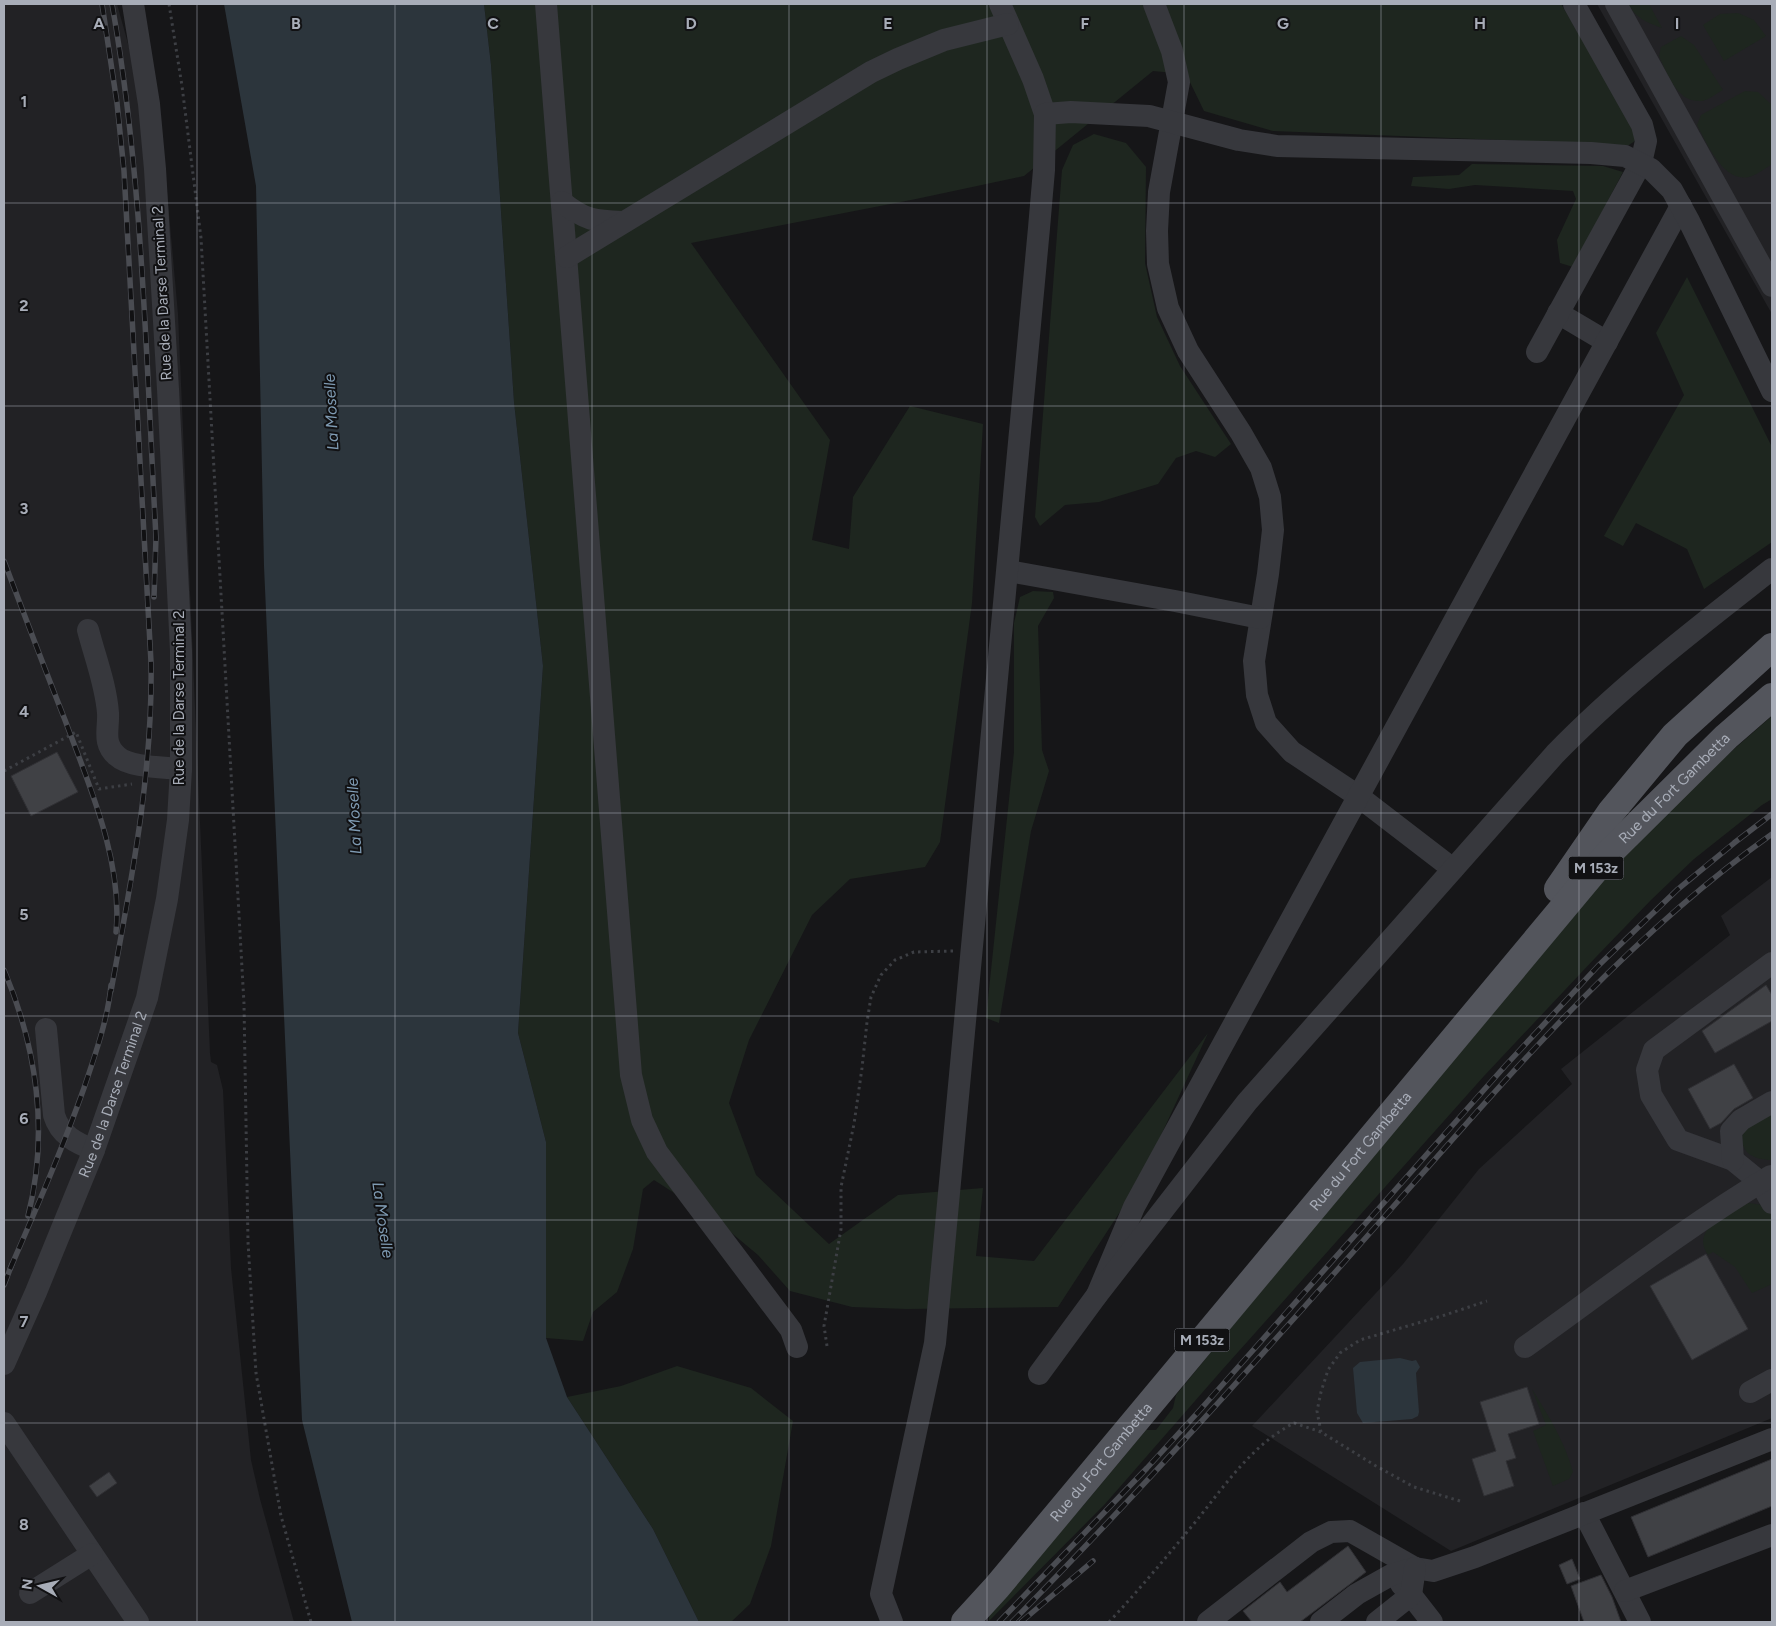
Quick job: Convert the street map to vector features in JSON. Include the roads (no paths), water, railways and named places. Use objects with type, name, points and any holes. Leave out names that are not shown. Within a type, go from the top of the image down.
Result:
[{"type":"main road","points":[[1439,1057],[1492,970],[1553,897],[1611,812],[1675,735],[1772,647]]},
{"type":"main road","name":"Rue du Fort Gambetta","points":[[965,1622],[1609,854],[1726,737],[1772,697]]},
{"type":"street","name":"Rue de la Darse Terminal 2","points":[[4,1364],[36,1292],[94,1150],[147,998],[168,899],[178,820],[181,769],[181,651],[155,168],[149,104],[133,4]]},
{"type":"street","points":[[546,4],[632,1075],[642,1120],[657,1152],[791,1330],[797,1347]]},
{"type":"street","points":[[1154,4],[1172,50],[1178,82],[1159,192],[1157,231],[1158,264],[1168,308],[1184,343],[1262,468],[1270,497],[1273,530],[1254,661],[1256,696],[1266,723],[1292,752],[1358,796],[1453,869]]},
{"type":"street","points":[[1537,352],[1641,164],[1646,141],[1642,125],[1574,4]]},
{"type":"street","points":[[1616,4],[1772,286]]},
{"type":"street","points":[[566,257],[871,72],[898,58],[1004,14],[1033,79],[1045,114],[1044,170],[935,1343],[881,1594],[892,1622]]},
{"type":"street","points":[[1045,114],[1071,112],[1149,116],[1239,140],[1277,146],[1591,153],[1625,156],[1651,169],[1672,190],[1772,391]]},
{"type":"street","points":[[562,202],[577,214],[599,221],[624,222]]},
{"type":"street","points":[[1097,1295],[1134,1207],[1681,206]]},
{"type":"street","points":[[1558,313],[1607,342]]},
{"type":"street","points":[[1040,1374],[1097,1295],[1247,1102],[1555,754],[1587,720],[1640,673],[1772,569]]},
{"type":"street","points":[[1008,571],[1260,618]]},
{"type":"street","points":[[88,630],[108,715],[106,735],[115,755],[128,762],[181,769]]},
{"type":"street","points":[[1772,963],[1654,1050],[1647,1070],[1651,1095],[1678,1140],[1733,1160],[1766,1179],[1772,1203]]},
{"type":"street","points":[[46,1029],[54,1114],[58,1128],[67,1136],[94,1150]]},
{"type":"street","points":[[1733,1160],[1731,1131],[1741,1120],[1772,1102]]},
{"type":"street","points":[[1525,1347],[1689,1229],[1766,1179]]},
{"type":"street","points":[[1750,1392],[1772,1380]]},
{"type":"street","points":[[4,1422],[138,1622]]},
{"type":"street","points":[[1208,1622],[1312,1542],[1331,1532],[1350,1531],[1415,1568],[1434,1571],[1451,1566],[1772,1439]]},
{"type":"street","points":[[1584,1513],[1640,1622]]},
{"type":"street","points":[[1625,1591],[1772,1535]]},
{"type":"street","points":[[30,1593],[92,1554]]},
{"type":"street","points":[[1321,1622],[1357,1594],[1391,1575],[1415,1568]]},
{"type":"street","points":[[1377,1622],[1411,1595],[1415,1568]]},
{"type":"street","points":[[1391,1575],[1411,1595],[1432,1622]]},
{"type":"water","name":"La Moselle","points":[[224,4],[484,4],[491,65],[514,402],[543,666],[518,1033],[546,1142],[546,1338],[567,1397],[653,1529],[699,1622],[352,1622],[302,1420],[264,566],[256,186]]},
{"type":"water","points":[[1400,1358],[1416,1360],[1420,1367],[1416,1373],[1418,1416],[1412,1419],[1363,1423],[1357,1413],[1353,1368],[1360,1362]]},
{"type":"railway","points":[[102,4],[117,103],[124,171],[151,662],[151,704],[144,786],[133,868],[111,991]]},
{"type":"railway","points":[[112,4],[131,136],[142,269],[156,537],[154,597]]},
{"type":"railway","points":[[4,561],[94,797],[109,851],[114,878],[117,905],[116,932]]},
{"type":"railway","points":[[999,1622],[1200,1410],[1506,1065],[1598,966],[1678,889],[1772,814]]},
{"type":"railway","points":[[1012,1622],[1108,1523],[1201,1422],[1475,1114],[1568,1014],[1666,919],[1718,875],[1772,834]]},
{"type":"railway","points":[[4,970],[25,1030],[32,1060],[36,1091],[38,1154],[28,1216]]},
{"type":"railway","points":[[10,1269],[58,1157],[84,1088],[104,1024],[111,985]]},
{"type":"railway","points":[[4,1285],[12,1264]]},
{"type":"railway","points":[[1021,1622],[1093,1561]]}]
